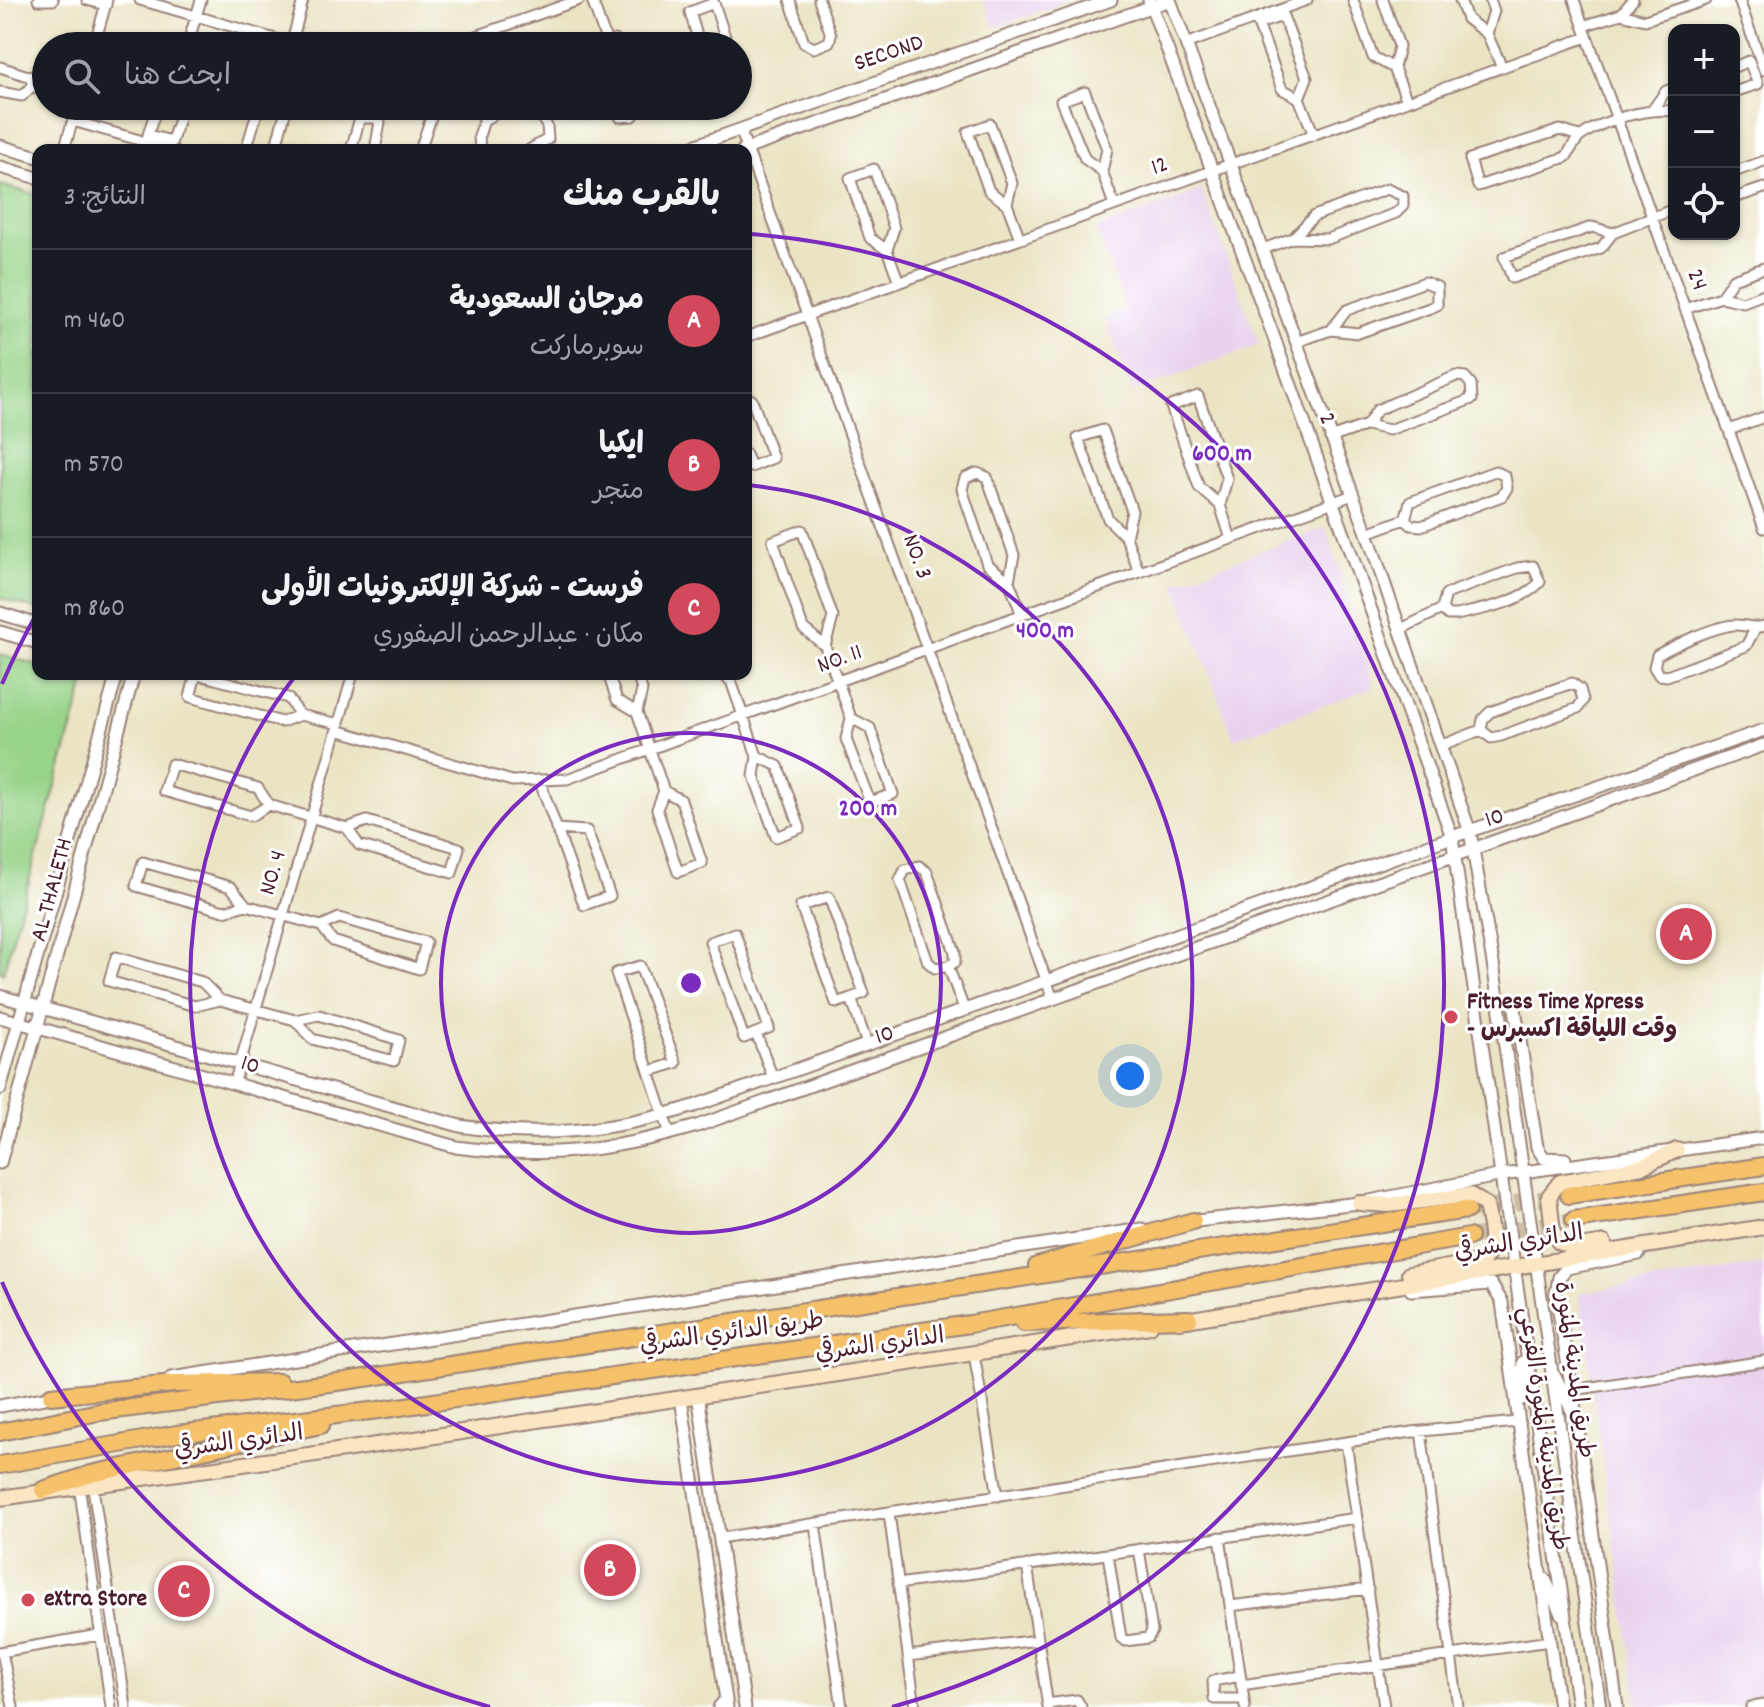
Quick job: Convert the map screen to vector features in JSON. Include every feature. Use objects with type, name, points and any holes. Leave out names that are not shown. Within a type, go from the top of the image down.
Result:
[{"type":"highway","points":[[1569,1195],[1764,1166]]},
{"type":"highway","points":[[1574,1220],[1764,1192]]},
{"type":"highway","name":"طريق الدائري الشرقي","points":[[0,1432],[99,1412],[345,1381],[1467,1210]]},
{"type":"highway","points":[[974,1284],[1193,1221]]},
{"type":"highway","name":"طريق الدائري الشرقي","points":[[0,1465],[177,1434],[379,1410],[970,1324],[1469,1237]]},
{"type":"highway","points":[[970,1324],[1189,1319]]},
{"type":"highway","points":[[51,1396],[174,1384],[345,1381]]},
{"type":"highway","points":[[43,1490],[379,1410]]},
{"type":"main road","points":[[1677,1150],[1643,1166],[1560,1182],[1549,1196],[1553,1232],[1565,1247],[1652,1236],[1681,1238]]},
{"type":"main road","points":[[1359,1203],[1389,1205],[1470,1195],[1486,1205],[1492,1247],[1482,1261],[1390,1277],[1367,1288]]},
{"type":"main road","name":"الدائري الشرقي","points":[[85,1481],[974,1354],[1367,1288],[1536,1266],[1681,1238],[1764,1227]]},
{"type":"main road","points":[[0,1498],[43,1490]]},
{"type":"street","points":[[38,0],[53,0]]},
{"type":"street","points":[[87,0],[106,2],[98,32]]},
{"type":"street","points":[[140,0],[248,32]]},
{"type":"street","points":[[191,32],[201,0]]},
{"type":"street","points":[[297,32],[303,0]]},
{"type":"street","points":[[487,32],[579,0]]},
{"type":"street","points":[[592,0],[599,32]]},
{"type":"street","points":[[790,0],[804,43],[814,48],[829,42],[831,35],[819,0]]},
{"type":"street","name":"SECOND","points":[[699,144],[1111,0]]},
{"type":"street","name":"SECOND","points":[[752,146],[1150,3],[1170,0]]},
{"type":"street","name":"2","points":[[1170,0],[1263,249],[1350,496],[1367,533],[1442,745],[1474,850]]},
{"type":"street","points":[[1186,44],[1307,0]]},
{"type":"street","points":[[1353,0],[1373,57],[1394,68]]},
{"type":"street","points":[[1383,0],[1399,46],[1394,68],[1407,101]]},
{"type":"street","points":[[1460,0],[1467,19],[1487,34],[1502,67]]},
{"type":"street","points":[[1487,34],[1494,11],[1490,0]]},
{"type":"street","name":"24","points":[[1574,0],[1763,524]]},
{"type":"street","points":[[1621,14],[1633,0]]},
{"type":"street","points":[[1583,26],[1621,14],[1645,20],[1706,0]]},
{"type":"street","points":[[1739,0],[1764,70]]},
{"type":"street","points":[[696,32],[690,12],[698,4],[714,3],[723,32]]},
{"type":"street","name":"2","points":[[1150,3],[1213,169],[1452,837],[1454,856]]},
{"type":"street","points":[[1299,98],[1307,78],[1283,16],[1258,24],[1282,89],[1299,98],[1314,135]]},
{"type":"street","name":"12","points":[[752,335],[1587,37]]},
{"type":"street","points":[[1740,65],[1749,61],[1758,84],[1740,90]]},
{"type":"street","points":[[0,67],[31,77],[32,86],[22,96],[0,92]]},
{"type":"street","points":[[1653,109],[1668,90]]},
{"type":"street","points":[[1102,171],[1085,159],[1061,101],[1085,92],[1107,149],[1102,171],[1114,205]]},
{"type":"street","points":[[1579,136],[1560,130],[1470,159],[1478,186],[1566,157],[1579,136],[1617,120],[1653,109],[1668,110]]},
{"type":"street","points":[[153,120],[148,135],[172,141],[179,120]]},
{"type":"street","points":[[248,144],[255,120]]},
{"type":"street","points":[[277,144],[283,120]]},
{"type":"street","points":[[353,144],[359,120]]},
{"type":"street","points":[[376,144],[380,122],[378,120]]},
{"type":"street","points":[[422,144],[430,120]]},
{"type":"street","points":[[480,144],[484,120]]},
{"type":"street","points":[[539,144],[548,139],[543,120]]},
{"type":"street","points":[[66,144],[73,121],[153,144]]},
{"type":"street","points":[[1007,204],[989,191],[968,132],[990,124],[1012,183],[1007,204],[1020,239]]},
{"type":"street","name":"NO. 3","points":[[740,129],[744,144]]},
{"type":"street","points":[[0,146],[32,155]]},
{"type":"street","points":[[1740,170],[1764,161]]},
{"type":"street","points":[[0,167],[32,176]]},
{"type":"street","name":"NO. 3","points":[[752,168],[1053,999]]},
{"type":"street","points":[[887,250],[894,228],[874,169],[850,178],[870,238],[887,250],[899,282]]},
{"type":"street","points":[[1740,196],[1764,188]]},
{"type":"street","points":[[1263,249],[1293,238],[1328,239],[1396,213],[1403,206],[1403,196],[1387,189],[1314,216],[1293,238]]},
{"type":"street","points":[[1613,233],[1592,227],[1504,257],[1512,278],[1601,248],[1613,233],[1668,211]]},
{"type":"street","points":[[1721,297],[1733,279],[1764,268]]},
{"type":"street","points":[[1296,342],[1331,330],[1358,333],[1430,308],[1437,305],[1437,287],[1425,282],[1347,310],[1331,330]]},
{"type":"street","points":[[1685,309],[1721,297],[1743,302],[1764,294]]},
{"type":"street","points":[[1330,438],[1367,425],[1389,430],[1453,408],[1472,399],[1471,384],[1465,377],[1456,376],[1377,410],[1367,425]]},
{"type":"street","points":[[1220,505],[1227,479],[1198,396],[1171,406],[1199,487],[1220,505],[1231,539]]},
{"type":"street","points":[[752,400],[773,458],[752,467]]},
{"type":"street","points":[[1729,430],[1764,417]]},
{"type":"street","points":[[1126,537],[1132,511],[1103,430],[1078,438],[1108,519],[1126,537],[1139,572]]},
{"type":"street","points":[[1495,471],[1505,476],[1507,488],[1502,496],[1421,526],[1411,525],[1405,519],[1410,502],[1495,471]]},
{"type":"street","points":[[1009,581],[1014,555],[987,477],[977,473],[965,478],[962,489],[987,564],[1009,581],[1022,615]]},
{"type":"street","name":"NO. 11","points":[[300,715],[485,775],[540,782],[592,772],[1350,496]]},
{"type":"street","points":[[1367,533],[1405,519]]},
{"type":"street","points":[[825,646],[833,617],[802,530],[773,541],[803,628],[825,646],[851,718],[846,739],[870,802],[893,794],[870,728],[851,718]]},
{"type":"street","points":[[1401,629],[1442,609],[1446,594],[1517,568],[1533,566],[1540,582],[1531,592],[1479,610],[1448,615],[1442,609]]},
{"type":"street","points":[[0,613],[32,623]]},
{"type":"street","points":[[1728,625],[1760,628],[1746,646],[1723,656],[1667,676],[1659,675],[1654,667],[1657,655],[1706,633],[1728,625]]},
{"type":"street","points":[[0,632],[32,641]]},
{"type":"street","points":[[106,680],[111,693]]},
{"type":"street","name":"AL THALETH","points":[[0,1089],[115,680]]},
{"type":"street","name":"AL THALETH","points":[[0,1163],[132,680]]},
{"type":"street","points":[[194,680],[190,697],[282,722],[300,715],[288,698],[219,680]]},
{"type":"street","name":"NO. 4","points":[[234,1084],[351,680]]},
{"type":"street","points":[[610,680],[617,700],[637,712]]},
{"type":"street","points":[[639,680],[642,690],[637,712],[664,791],[657,809],[678,872],[702,863],[681,800],[664,791]]},
{"type":"street","points":[[733,680],[757,756],[754,776],[776,837],[800,828],[778,766],[757,756]]},
{"type":"street","points":[[1442,745],[1481,730],[1490,712],[1572,683],[1580,689],[1583,700],[1578,708],[1491,738],[1481,730]]},
{"type":"street","name":"10","points":[[0,996],[413,1114],[507,1134],[600,1130],[664,1116],[1764,730]]},
{"type":"street","name":"10","points":[[0,1017],[441,1143],[506,1153],[561,1155],[670,1134],[1762,748]]},
{"type":"street","points":[[269,805],[251,816],[164,791],[172,764],[258,788],[269,805],[311,818],[347,828],[367,821],[459,848],[452,873],[359,845],[347,828]]},
{"type":"street","points":[[540,782],[556,829],[584,905],[610,896],[587,831],[556,829]]},
{"type":"street","name":"طريق المدينة المنورة","points":[[1474,850],[1600,1707]]},
{"type":"street","name":"طريق المدينة المنورة","points":[[1454,856],[1503,1175],[1578,1707]]},
{"type":"street","points":[[246,905],[231,887],[143,862],[136,886],[224,911],[246,905],[321,926],[333,941],[419,969],[426,942],[339,918],[321,926]]},
{"type":"street","points":[[919,866],[927,872],[955,952],[955,962],[948,966],[935,968],[928,962],[900,880],[905,870],[919,866]]},
{"type":"street","points":[[829,897],[864,993],[851,998],[836,1003],[801,906],[829,897]]},
{"type":"street","points":[[735,933],[769,1028],[756,1033],[744,1038],[710,942],[735,933]]},
{"type":"street","points":[[220,1000],[195,1006],[109,981],[116,957],[202,982],[220,1000],[295,1020],[319,1015],[399,1040],[394,1061],[312,1039],[295,1020]]},
{"type":"street","points":[[650,1071],[676,1063],[640,966],[616,973],[670,1134]]},
{"type":"street","points":[[948,966],[964,1009]]},
{"type":"street","points":[[851,998],[867,1044]]},
{"type":"street","points":[[1515,1009],[1537,1147],[1544,1158],[1555,1160],[1644,1149],[1677,1150]]},
{"type":"street","points":[[756,1033],[773,1078]]},
{"type":"street","points":[[0,1406],[1193,1221],[1359,1203],[1503,1175],[1764,1138]]},
{"type":"street","name":"طريق المدينة المنورة الفرعي","points":[[1617,1707],[1573,1390],[1556,1293],[1559,1277],[1567,1268],[1657,1250],[1681,1238]]},
{"type":"street","name":"طريق المدينة المنورة الفرعي","points":[[1367,1288],[1391,1292],[1482,1283],[1496,1288],[1504,1308],[1517,1422],[1559,1707]]},
{"type":"street","points":[[719,1538],[1421,1431],[1517,1422],[1525,1341]]},
{"type":"street","points":[[974,1354],[998,1496]]},
{"type":"street","points":[[1573,1390],[1764,1361]]},
{"type":"street","name":"طريق المدينة المنورة الفرعي","points":[[1550,1366],[1577,1421]]},
{"type":"street","points":[[698,1395],[745,1707]]},
{"type":"street","points":[[681,1398],[724,1704]]},
{"type":"street","points":[[1421,1431],[1458,1707]]},
{"type":"street","points":[[1346,1442],[1384,1707]]},
{"type":"street","points":[[85,1481],[99,1635],[111,1707]]},
{"type":"street","points":[[85,1481],[126,1707]]},
{"type":"street","points":[[889,1513],[915,1707]]},
{"type":"street","points":[[898,1584],[1357,1518]]},
{"type":"street","points":[[815,1524],[842,1707]]},
{"type":"street","points":[[1220,1537],[1241,1681],[1244,1703],[1214,1699],[1213,1681],[1241,1681],[1378,1665],[1550,1641]]},
{"type":"street","points":[[1108,1554],[1121,1638],[1126,1641],[1148,1638],[1152,1631],[1139,1549]]},
{"type":"street","points":[[1538,1564],[1567,1627]]},
{"type":"street","points":[[1027,1565],[1048,1706],[1077,1700],[1081,1707]]},
{"type":"street","points":[[1586,1622],[1597,1567]]},
{"type":"street","points":[[1230,1606],[1368,1589]]},
{"type":"street","points":[[13,1707],[1,1652],[99,1635]]},
{"type":"street","points":[[908,1656],[1038,1640]]},
{"type":"street","points":[[1751,1707],[1764,1705]]},
{"type":"shaded area","points":[[984,0],[1071,0],[994,28]]},
{"type":"shaded area","points":[[1202,190],[1259,345],[1132,392],[1105,318],[1126,310],[1096,229]]},
{"type":"shaded area","points":[[1326,527],[1374,687],[1234,739],[1175,583]]},
{"type":"shaded area","points":[[1764,1264],[1764,1707],[1638,1707],[1579,1293]]},
{"type":"green space","points":[[0,185],[32,193],[32,608],[0,598]]},
{"type":"green space","points":[[0,654],[32,663],[32,680],[86,680],[3,973],[0,972]]},
{"type":"tunnel","points":[[1467,1210],[1569,1195]]},
{"type":"tunnel","points":[[1469,1237],[1574,1220]]},
{"type":"place","name":"مرجان السعودية","points":[[1686,934]]},
{"type":"place","name":"Fitness Time Xpress - وقت اللياقة اكسبرس","points":[[1451,1017]]},
{"type":"place","name":"ايكيا","points":[[610,1570]]},
{"type":"place","name":"فرست - شركة الإلكترونيات الأولى","points":[[184,1591]]},
{"type":"place","name":"eXtra Store","points":[[28,1600]]}]
